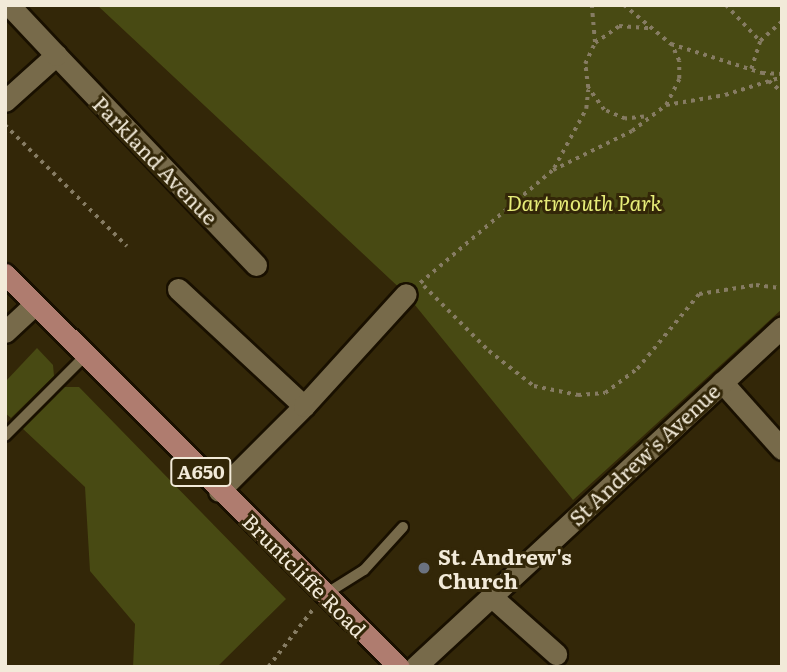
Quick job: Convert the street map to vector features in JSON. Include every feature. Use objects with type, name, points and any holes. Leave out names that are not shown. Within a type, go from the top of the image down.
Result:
[{"type":"main road","name":"Bruntcliffe Road","points":[[5,274],[84,357],[399,667]]},
{"type":"street","name":"Parkland Avenue","points":[[9,5],[256,265]]},
{"type":"street","points":[[5,101],[56,55]]},
{"type":"street","points":[[219,491],[304,406],[413,288]]},
{"type":"street","points":[[178,289],[304,406]]},
{"type":"street","points":[[5,332],[34,305]]},
{"type":"street","name":"St Andrew's Avenue","points":[[415,667],[782,327]]},
{"type":"street","points":[[722,383],[782,449]]},
{"type":"street","points":[[492,597],[556,654]]},
{"type":"lane","points":[[5,436],[84,357]]},
{"type":"lane","points":[[324,595],[354,579],[403,527]]},
{"type":"path","points":[[592,5],[595,43]]},
{"type":"path","points":[[624,5],[671,44],[751,69],[782,75]]},
{"type":"path","points":[[726,5],[760,41]]},
{"type":"path","points":[[751,69],[760,41],[782,21]]},
{"type":"path","points":[[553,170],[586,109],[588,89],[585,64],[595,43],[619,26],[650,28]]},
{"type":"path","points":[[666,105],[679,79],[679,61],[671,44]]},
{"type":"path","points":[[782,75],[769,81],[666,105],[646,117],[632,131],[553,170],[413,288],[534,386],[578,395],[605,393],[637,369],[699,294],[756,285],[782,288]]},
{"type":"path","points":[[769,81],[782,92]]},
{"type":"path","points":[[588,89],[604,110],[625,119],[646,117]]},
{"type":"path","points":[[5,125],[127,246]]},
{"type":"path","points":[[268,667],[324,595]]},
{"type":"green space","name":"Dartmouth Park","points":[[97,5],[782,5],[782,309],[573,500],[406,294]]},
{"type":"green space","points":[[37,348],[53,365],[54,376],[11,418],[5,413],[5,382]]},
{"type":"green space","points":[[64,387],[79,387],[286,599],[217,667],[133,667],[135,624],[90,571],[85,487],[22,428]]},
{"type":"place","name":"St. Andrew's Church","points":[[424,568]]}]
